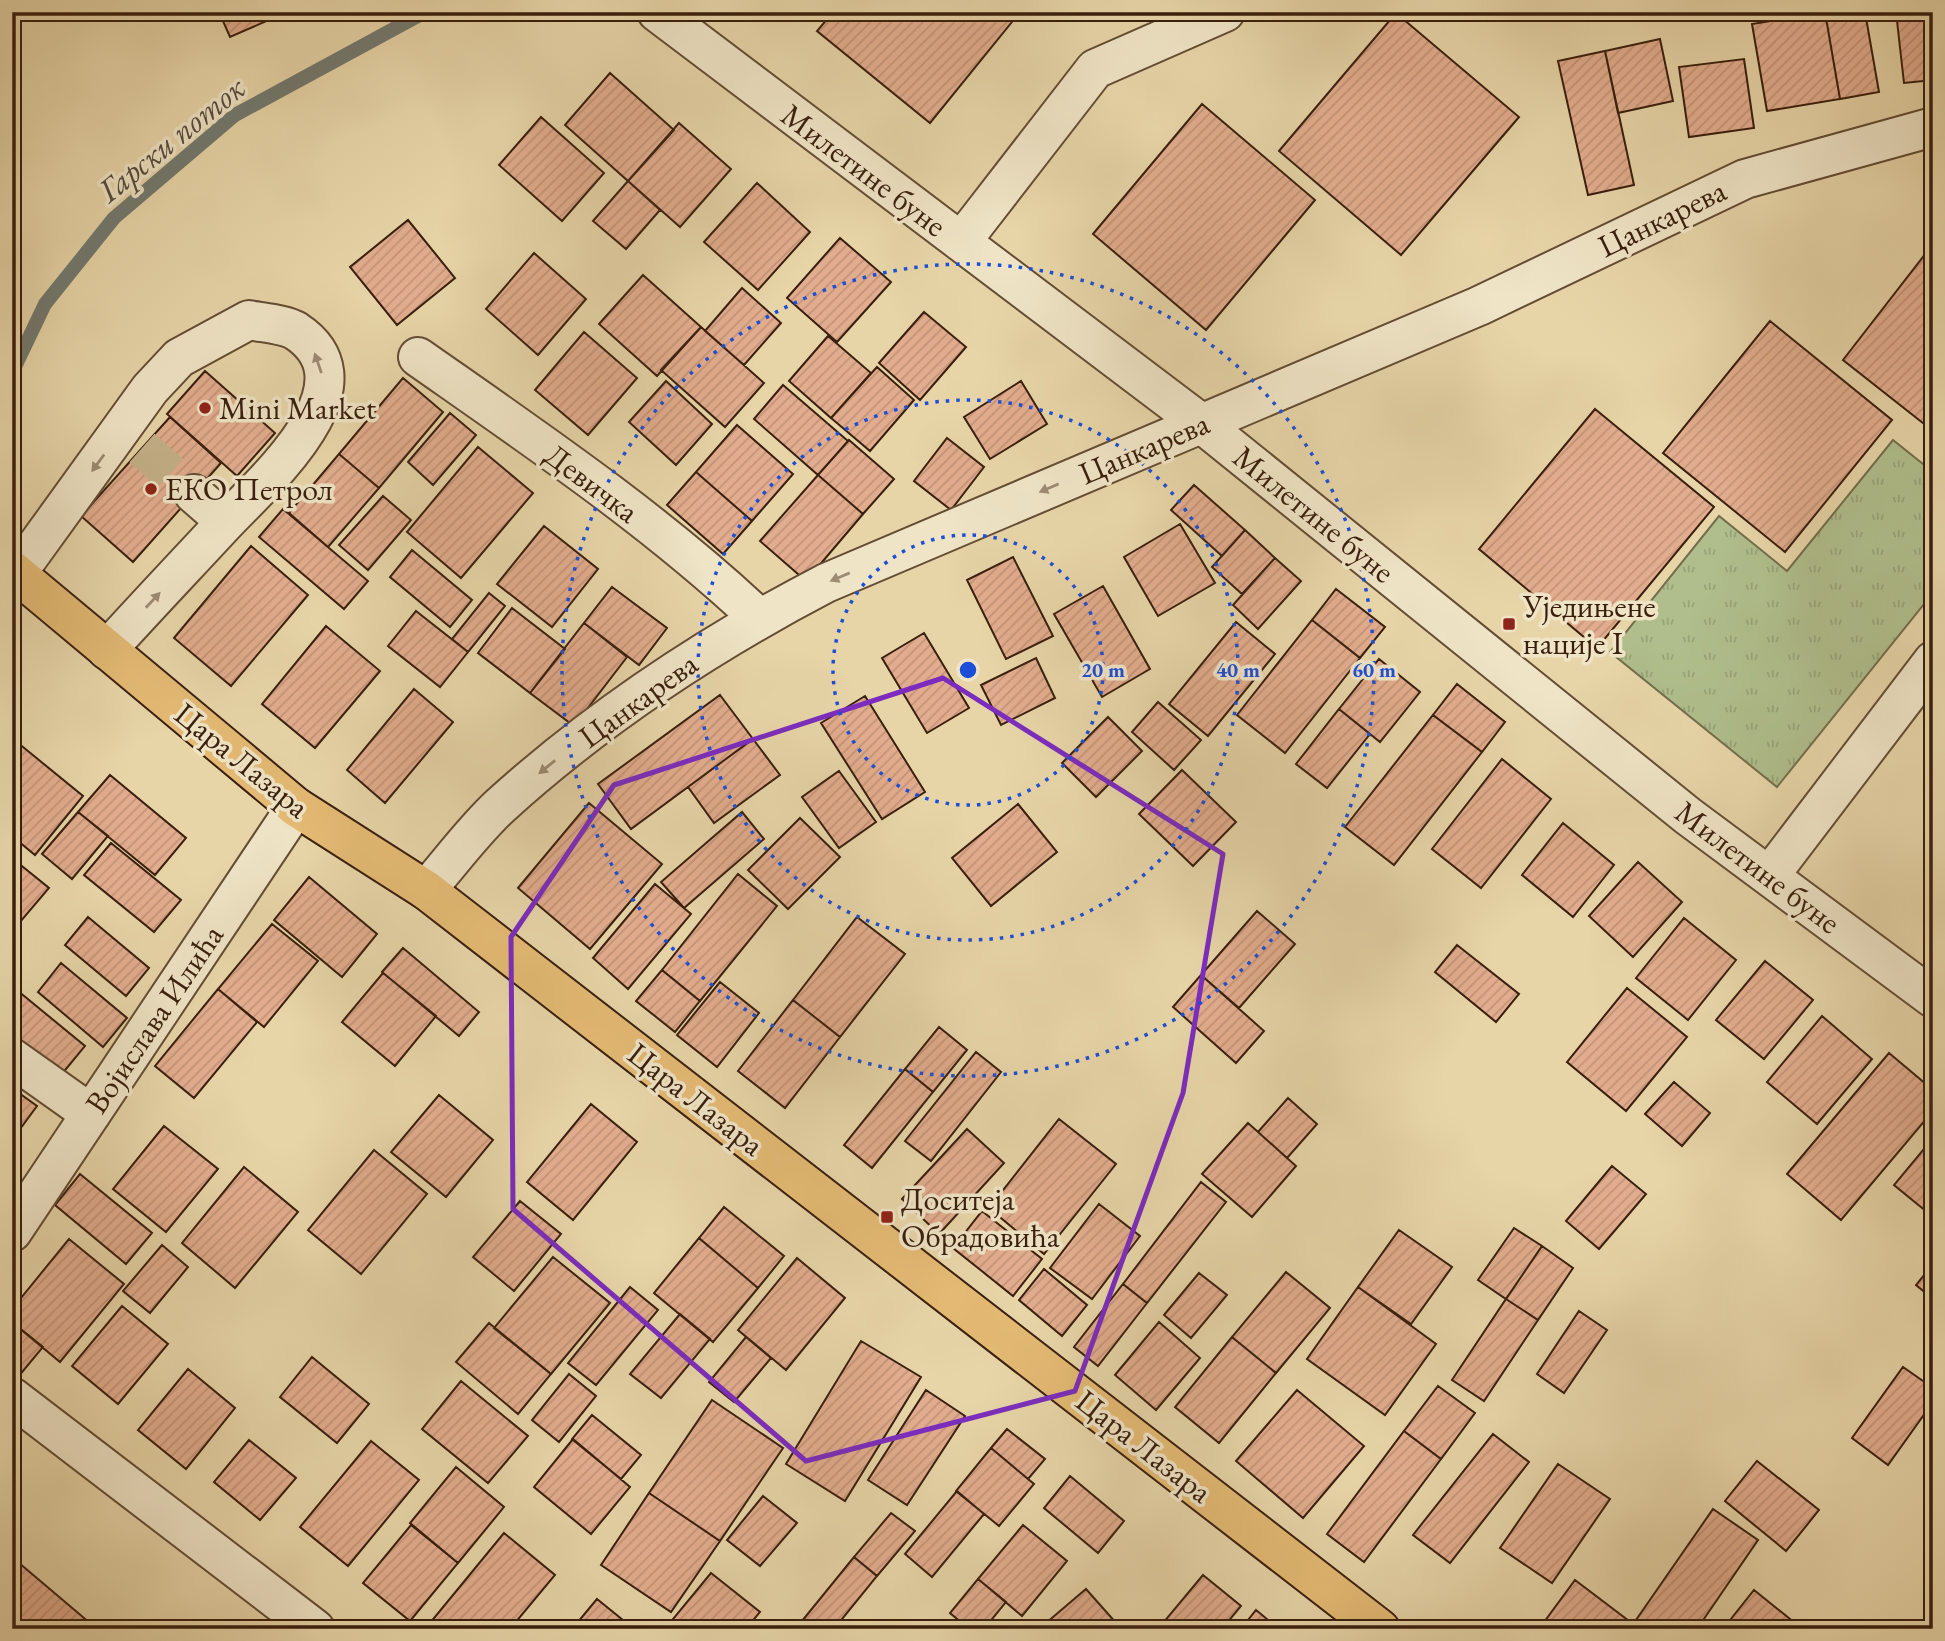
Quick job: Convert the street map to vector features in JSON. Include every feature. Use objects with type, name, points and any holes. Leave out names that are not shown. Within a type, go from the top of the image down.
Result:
[{"type":"main road","name":"Цара Лазара","points":[[14,572],[296,807],[426,890],[1380,1629]]},
{"type":"street","name":"Милетине буне","points":[[657,12],[1202,424],[1688,816],[1933,998]]},
{"type":"street","points":[[961,243],[1094,69],[1225,12]]},
{"type":"street","name":"Цанкарева","points":[[426,890],[499,807],[619,709],[759,618],[826,583],[1479,306],[1745,179],[1933,127]]},
{"type":"street","points":[[14,572],[132,438],[150,389],[179,358],[249,320],[295,330],[312,347],[321,365],[324,393],[316,418],[289,456],[107,650]]},
{"type":"street","name":"Девичка","points":[[418,357],[574,467],[727,588],[759,618]]},
{"type":"street","points":[[194,494],[226,522]]},
{"type":"street","points":[[1770,875],[1933,661]]},
{"type":"street","name":"Војислава Илића","points":[[12,1232],[296,807]]},
{"type":"street","points":[[12,1058],[91,1114]]},
{"type":"street","points":[[12,1397],[315,1629]]},
{"type":"highlighted area","points":[[943,678],[1223,854],[1183,1093],[1075,1391],[806,1461],[513,1209],[511,937],[614,785]]},
{"type":"green space","points":[[1893,440],[1933,472],[1933,593],[1777,787],[1610,652],[1719,516],[1787,571]]},
{"type":"building","points":[[219,12],[287,12],[230,37]]},
{"type":"building","points":[[833,12],[1020,12],[930,123],[817,31]]},
{"type":"building","points":[[1825,12],[1865,12],[1879,92],[1840,99]]},
{"type":"building","points":[[1825,12],[1840,99],[1767,111],[1752,24]]},
{"type":"building","points":[[1896,12],[1933,12],[1933,80],[1904,83]]},
{"type":"building","points":[[1396,13],[1519,117],[1401,255],[1279,151]]},
{"type":"building","points":[[1660,39],[1673,101],[1618,113],[1605,51]]},
{"type":"building","points":[[1605,51],[1634,185],[1588,195],[1558,61]]},
{"type":"building","points":[[1744,59],[1754,128],[1689,137],[1679,67]]},
{"type":"building","points":[[610,73],[674,130],[628,181],[565,125]]},
{"type":"building","points":[[1202,104],[1315,200],[1206,330],[1093,234]]},
{"type":"building","points":[[541,117],[604,173],[562,221],[499,165]]},
{"type":"building","points":[[679,123],[731,169],[680,227],[628,181]]},
{"type":"building","points":[[628,181],[660,210],[626,249],[593,221]]},
{"type":"building","points":[[757,183],[810,232],[758,290],[704,242]]},
{"type":"building","points":[[408,220],[455,278],[397,325],[350,267]]},
{"type":"building","points":[[840,238],[891,282],[837,342],[787,298]]},
{"type":"building","points":[[1933,244],[1933,431],[1843,360]]},
{"type":"building","points":[[534,253],[586,299],[538,355],[486,309]]},
{"type":"building","points":[[643,275],[701,327],[657,376],[599,324]]},
{"type":"building","points":[[742,288],[781,323],[744,365],[705,331]]},
{"type":"building","points":[[924,312],[966,347],[920,400],[879,363]]},
{"type":"building","points":[[1770,321],[1892,420],[1785,552],[1663,453]]},
{"type":"building","points":[[701,327],[764,383],[725,427],[661,370]]},
{"type":"building","points":[[584,332],[637,378],[588,435],[535,390]]},
{"type":"building","points":[[828,336],[871,373],[831,418],[789,381]]},
{"type":"building","points":[[877,367],[914,400],[870,451],[831,418]]},
{"type":"building","points":[[205,371],[275,433],[237,476],[167,414]]},
{"type":"building","points":[[403,378],[443,412],[379,488],[339,454]]},
{"type":"building","points":[[666,381],[712,424],[676,465],[629,422]]},
{"type":"building","points":[[1021,381],[1047,424],[990,459],[964,417]]},
{"type":"building","points":[[783,385],[848,441],[818,475],[754,419]]},
{"type":"building","points":[[1595,409],[1714,507],[1597,648],[1479,549]]},
{"type":"building","points":[[450,413],[476,435],[433,485],[408,462]]},
{"type":"building","points":[[170,417],[221,463],[133,562],[81,516]]},
{"type":"building","points":[[737,425],[793,474],[752,521],[696,472]]},
{"type":"building","points":[[947,438],[984,467],[951,510],[914,481]]},
{"type":"building","points":[[849,440],[894,479],[863,514],[818,475]]},
{"type":"building","points":[[478,447],[533,493],[461,578],[407,532]]},
{"type":"building","points":[[339,454],[379,488],[328,547],[289,513]]},
{"type":"building","points":[[696,472],[752,521],[723,554],[667,505]]},
{"type":"building","points":[[818,475],[863,514],[806,581],[760,541]]},
{"type":"building","points":[[1194,485],[1245,530],[1222,556],[1171,510]]},
{"type":"building","points":[[383,496],[411,520],[368,570],[339,545]]},
{"type":"building","points":[[283,509],[368,581],[344,609],[259,537]]},
{"type":"building","points":[[1180,524],[1215,583],[1158,616],[1124,557]]},
{"type":"building","points":[[544,526],[598,569],[552,627],[497,584]]},
{"type":"building","points":[[1245,530],[1275,558],[1242,594],[1212,567]]},
{"type":"building","points":[[251,546],[308,595],[231,686],[174,638]]},
{"type":"building","points":[[412,550],[472,600],[450,627],[390,577]]},
{"type":"building","points":[[1013,557],[1053,636],[1006,659],[967,580]]},
{"type":"building","points":[[1275,558],[1301,581],[1258,629],[1233,605]]},
{"type":"building","points":[[1103,586],[1150,669],[1102,697],[1054,614]]},
{"type":"building","points":[[612,587],[667,628],[639,665],[584,623]]},
{"type":"building","points":[[1336,589],[1385,627],[1360,658],[1312,620]]},
{"type":"building","points":[[489,593],[505,606],[468,652],[452,639]]},
{"type":"building","points":[[512,608],[565,649],[530,693],[478,653]]},
{"type":"building","points":[[416,611],[468,652],[440,687],[388,646]]},
{"type":"building","points":[[1312,620],[1360,658],[1285,753],[1237,715]]},
{"type":"building","points":[[1236,622],[1275,654],[1208,736],[1169,704]]},
{"type":"building","points":[[584,623],[627,657],[574,726],[530,693]]},
{"type":"building","points":[[326,626],[380,671],[315,748],[262,704]]},
{"type":"building","points":[[924,633],[969,708],[927,733],[882,658]]},
{"type":"building","points":[[1036,658],[1055,698],[1001,725],[981,685]]},
{"type":"building","points":[[1379,659],[1420,692],[1380,742],[1339,709]]},
{"type":"building","points":[[1457,684],[1505,722],[1482,752],[1433,715]]},
{"type":"building","points":[[414,689],[453,722],[385,803],[347,770]]},
{"type":"building","points":[[720,695],[753,739],[631,829],[598,784]]},
{"type":"building","points":[[865,696],[925,792],[882,819],[821,723]]},
{"type":"building","points":[[1158,702],[1201,740],[1174,770],[1132,732]]},
{"type":"building","points":[[1339,709],[1370,734],[1327,788],[1296,764]]},
{"type":"building","points":[[1433,715],[1482,752],[1394,865],[1345,827]]},
{"type":"building","points":[[1108,717],[1142,751],[1096,797],[1062,763]]},
{"type":"building","points":[[12,738],[83,796],[35,855],[12,836]]},
{"type":"building","points":[[753,739],[780,775],[714,823],[688,787]]},
{"type":"building","points":[[1502,759],[1551,799],[1481,888],[1432,849]]},
{"type":"building","points":[[1182,770],[1236,822],[1193,866],[1139,814]]},
{"type":"building","points":[[839,771],[876,822],[839,848],[802,797]]},
{"type":"building","points":[[110,775],[186,838],[155,875],[78,812]]},
{"type":"building","points":[[589,803],[662,864],[590,949],[518,888]]},
{"type":"building","points":[[1018,804],[1057,852],[991,906],[952,858]]},
{"type":"building","points":[[78,812],[108,836],[72,879],[42,854]]},
{"type":"building","points":[[742,812],[764,839],[684,908],[661,882]]},
{"type":"building","points":[[800,818],[840,857],[788,909],[748,870]]},
{"type":"building","points":[[1563,823],[1614,865],[1573,917],[1522,875]]},
{"type":"building","points":[[111,843],[181,900],[154,932],[84,875]]},
{"type":"building","points":[[12,858],[49,888],[15,928],[12,926]]},
{"type":"building","points":[[1638,862],[1682,902],[1633,957],[1589,916]]},
{"type":"building","points":[[738,874],[777,906],[700,1001],[662,970]]},
{"type":"building","points":[[309,877],[377,934],[342,977],[274,920]]},
{"type":"building","points":[[655,884],[691,914],[628,989],[593,958]]},
{"type":"building","points":[[1257,911],[1295,944],[1239,1008],[1201,975]]},
{"type":"building","points":[[88,917],[149,968],[126,996],[65,945]]},
{"type":"building","points":[[857,917],[905,954],[840,1037],[793,1000]]},
{"type":"building","points":[[1684,918],[1736,960],[1688,1020],[1636,978]]},
{"type":"building","points":[[272,924],[318,961],[264,1027],[218,989]]},
{"type":"building","points":[[1457,945],[1519,994],[1496,1022],[1435,972]]},
{"type":"building","points":[[403,948],[479,1012],[459,1036],[382,972]]},
{"type":"building","points":[[1765,961],[1813,1000],[1764,1059],[1716,1020]]},
{"type":"building","points":[[61,963],[127,1018],[103,1047],[38,992]]},
{"type":"building","points":[[662,970],[700,1001],[675,1032],[636,1001]]},
{"type":"building","points":[[383,973],[436,1016],[395,1066],[342,1022]]},
{"type":"building","points":[[1201,975],[1264,1031],[1236,1063],[1173,1007]]},
{"type":"building","points":[[720,982],[759,1013],[717,1067],[677,1035]]},
{"type":"building","points":[[12,986],[85,1046],[57,1080],[12,1043]]},
{"type":"building","points":[[1627,988],[1687,1037],[1626,1111],[1567,1062]]},
{"type":"building","points":[[218,989],[257,1022],[194,1098],[155,1066]]},
{"type":"building","points":[[793,1000],[840,1037],[785,1108],[738,1071]]},
{"type":"building","points":[[1822,1016],[1872,1059],[1817,1124],[1767,1082]]},
{"type":"building","points":[[939,1027],[967,1050],[933,1092],[905,1069]]},
{"type":"building","points":[[976,1052],[1001,1072],[931,1161],[905,1141]]},
{"type":"building","points":[[1889,1053],[1933,1090],[1933,1111],[1841,1220],[1787,1174]]},
{"type":"building","points":[[905,1069],[933,1092],[872,1168],[844,1145]]},
{"type":"building","points":[[1674,1082],[1710,1113],[1682,1146],[1645,1114]]},
{"type":"building","points":[[12,1088],[37,1106],[12,1140]]},
{"type":"building","points":[[439,1095],[493,1140],[446,1197],[391,1152]]},
{"type":"building","points":[[1288,1098],[1317,1124],[1287,1158],[1258,1132]]},
{"type":"building","points":[[591,1104],[637,1142],[573,1220],[527,1182]]},
{"type":"building","points":[[1059,1119],[1116,1164],[1044,1254],[989,1208]]},
{"type":"building","points":[[1248,1123],[1296,1166],[1252,1217],[1202,1174]]},
{"type":"building","points":[[164,1126],[218,1169],[166,1232],[113,1189]]},
{"type":"building","points":[[967,1129],[1004,1163],[939,1234],[902,1199]]},
{"type":"building","points":[[1933,1138],[1933,1217],[1894,1185]]},
{"type":"building","points":[[374,1150],[427,1194],[361,1274],[308,1230]]},
{"type":"building","points":[[1612,1166],[1646,1194],[1599,1249],[1566,1221]]},
{"type":"building","points":[[244,1167],[298,1212],[235,1288],[182,1243]]},
{"type":"building","points":[[80,1174],[152,1233],[126,1264],[55,1205]]},
{"type":"building","points":[[1201,1182],[1226,1202],[1147,1303],[1123,1284]]},
{"type":"building","points":[[520,1201],[561,1234],[514,1291],[473,1257]]},
{"type":"building","points":[[1099,1204],[1140,1236],[1092,1299],[1050,1268]]},
{"type":"building","points":[[724,1207],[784,1256],[758,1288],[699,1238]]},
{"type":"building","points":[[982,1211],[1042,1259],[1013,1296],[953,1248]]},
{"type":"building","points":[[1514,1228],[1542,1246],[1506,1299],[1478,1280]]},
{"type":"building","points":[[1399,1230],[1452,1267],[1411,1324],[1358,1287]]},
{"type":"building","points":[[699,1238],[758,1288],[713,1342],[654,1293]]},
{"type":"building","points":[[69,1239],[124,1284],[60,1362],[12,1322],[12,1309]]},
{"type":"building","points":[[162,1245],[188,1267],[150,1313],[123,1291]]},
{"type":"building","points":[[1542,1246],[1573,1268],[1538,1320],[1506,1299]]},
{"type":"building","points":[[553,1257],[610,1303],[551,1374],[494,1328]]},
{"type":"building","points":[[797,1258],[845,1298],[786,1370],[738,1330]]},
{"type":"building","points":[[1933,1264],[1933,1299],[1916,1285]]},
{"type":"building","points":[[1044,1269],[1087,1305],[1062,1336],[1019,1300]]},
{"type":"building","points":[[1286,1272],[1330,1308],[1276,1373],[1232,1337]]},
{"type":"building","points":[[1199,1273],[1227,1295],[1191,1338],[1164,1315]]},
{"type":"building","points":[[1123,1284],[1147,1303],[1098,1366],[1074,1347]]},
{"type":"building","points":[[630,1287],[658,1310],[596,1385],[568,1363]]},
{"type":"building","points":[[1358,1287],[1436,1344],[1385,1415],[1307,1359]]},
{"type":"building","points":[[1506,1299],[1538,1320],[1484,1401],[1452,1380]]},
{"type":"building","points":[[122,1306],[168,1344],[118,1404],[72,1366]]},
{"type":"building","points":[[1579,1311],[1607,1330],[1564,1393],[1537,1374]]},
{"type":"building","points":[[680,1314],[710,1339],[661,1398],[630,1374]]},
{"type":"building","points":[[12,1322],[43,1347],[18,1377],[12,1372]]},
{"type":"building","points":[[1159,1322],[1200,1358],[1156,1410],[1115,1375]]},
{"type":"building","points":[[489,1323],[551,1374],[518,1414],[456,1362]]},
{"type":"building","points":[[746,1337],[771,1358],[734,1402],[709,1382]]},
{"type":"building","points":[[1232,1337],[1276,1373],[1219,1443],[1175,1407]]},
{"type":"building","points":[[861,1341],[921,1377],[845,1501],[786,1464]]},
{"type":"building","points":[[312,1357],[369,1404],[337,1443],[280,1397]]},
{"type":"building","points":[[1903,1367],[1933,1388],[1933,1402],[1888,1465],[1852,1438]]},
{"type":"building","points":[[188,1369],[235,1408],[186,1469],[138,1430]]},
{"type":"building","points":[[569,1374],[596,1396],[559,1442],[532,1420]]},
{"type":"building","points":[[461,1381],[528,1436],[488,1483],[422,1429]]},
{"type":"building","points":[[1438,1386],[1475,1413],[1441,1459],[1404,1431]]},
{"type":"building","points":[[926,1390],[965,1416],[907,1505],[868,1480]]},
{"type":"building","points":[[1297,1390],[1364,1446],[1303,1518],[1236,1461]]},
{"type":"building","points":[[712,1400],[783,1448],[720,1541],[649,1493]]},
{"type":"building","points":[[592,1415],[641,1455],[621,1479],[572,1439]]},
{"type":"building","points":[[1007,1429],[1045,1459],[1028,1479],[991,1448]]},
{"type":"building","points":[[1404,1431],[1441,1459],[1364,1562],[1327,1534]]},
{"type":"building","points":[[1493,1434],[1529,1462],[1450,1563],[1413,1535]]},
{"type":"building","points":[[573,1439],[630,1487],[591,1534],[534,1487]]},
{"type":"building","points":[[249,1440],[296,1478],[260,1520],[214,1482]]},
{"type":"building","points":[[371,1441],[419,1480],[348,1566],[300,1527]]},
{"type":"building","points":[[991,1448],[1034,1484],[999,1526],[956,1491]]},
{"type":"building","points":[[1757,1461],[1819,1510],[1786,1551],[1725,1501]]},
{"type":"building","points":[[1558,1464],[1610,1499],[1552,1583],[1500,1548]]},
{"type":"building","points":[[456,1467],[504,1507],[458,1563],[410,1523]]},
{"type":"building","points":[[1070,1476],[1124,1521],[1098,1553],[1044,1508]]},
{"type":"building","points":[[957,1491],[984,1514],[932,1577],[905,1554]]},
{"type":"building","points":[[649,1493],[720,1541],[671,1612],[601,1565]]},
{"type":"building","points":[[763,1496],[797,1523],[760,1566],[727,1540]]},
{"type":"building","points":[[1713,1509],[1758,1540],[1697,1629],[1649,1629],[1636,1620]]},
{"type":"building","points":[[891,1513],[915,1531],[877,1576],[854,1557]]},
{"type":"building","points":[[411,1525],[458,1563],[410,1621],[363,1583]]},
{"type":"building","points":[[1023,1525],[1067,1561],[1022,1616],[978,1579]]},
{"type":"building","points":[[504,1533],[555,1575],[510,1629],[425,1629]]},
{"type":"building","points":[[12,1557],[97,1629],[12,1629]]},
{"type":"building","points":[[854,1557],[877,1576],[834,1629],[811,1629],[802,1621]]},
{"type":"building","points":[[711,1573],[760,1612],[746,1629],[685,1629],[673,1619]]},
{"type":"building","points":[[1203,1575],[1241,1606],[1222,1629],[1158,1629]]},
{"type":"building","points":[[978,1579],[1006,1602],[984,1629],[969,1629],[950,1613]]},
{"type":"building","points":[[1575,1580],[1629,1621],[1623,1629],[1539,1629]]},
{"type":"building","points":[[1086,1589],[1117,1624],[1111,1629],[1039,1629]]},
{"type":"building","points":[[1754,1590],[1790,1619],[1782,1629],[1723,1629]]},
{"type":"building","points":[[597,1599],[634,1629],[572,1629]]},
{"type":"building","points":[[1256,1610],[1279,1629],[1241,1629]]},
{"type":"waterway","name":"Гарски поток","points":[[12,373],[45,304],[114,218],[235,115],[425,12]]},
{"type":"tunnel","points":[[142,448],[194,494]]},
{"type":"place","name":"Mini Market","points":[[205,408]]},
{"type":"place","name":"ЕКО Петрол","points":[[151,489]]},
{"type":"place","name":"Уједињене нације I","points":[[1509,624]]},
{"type":"place","name":"Доситеја Обрадовића","points":[[887,1217]]}]
